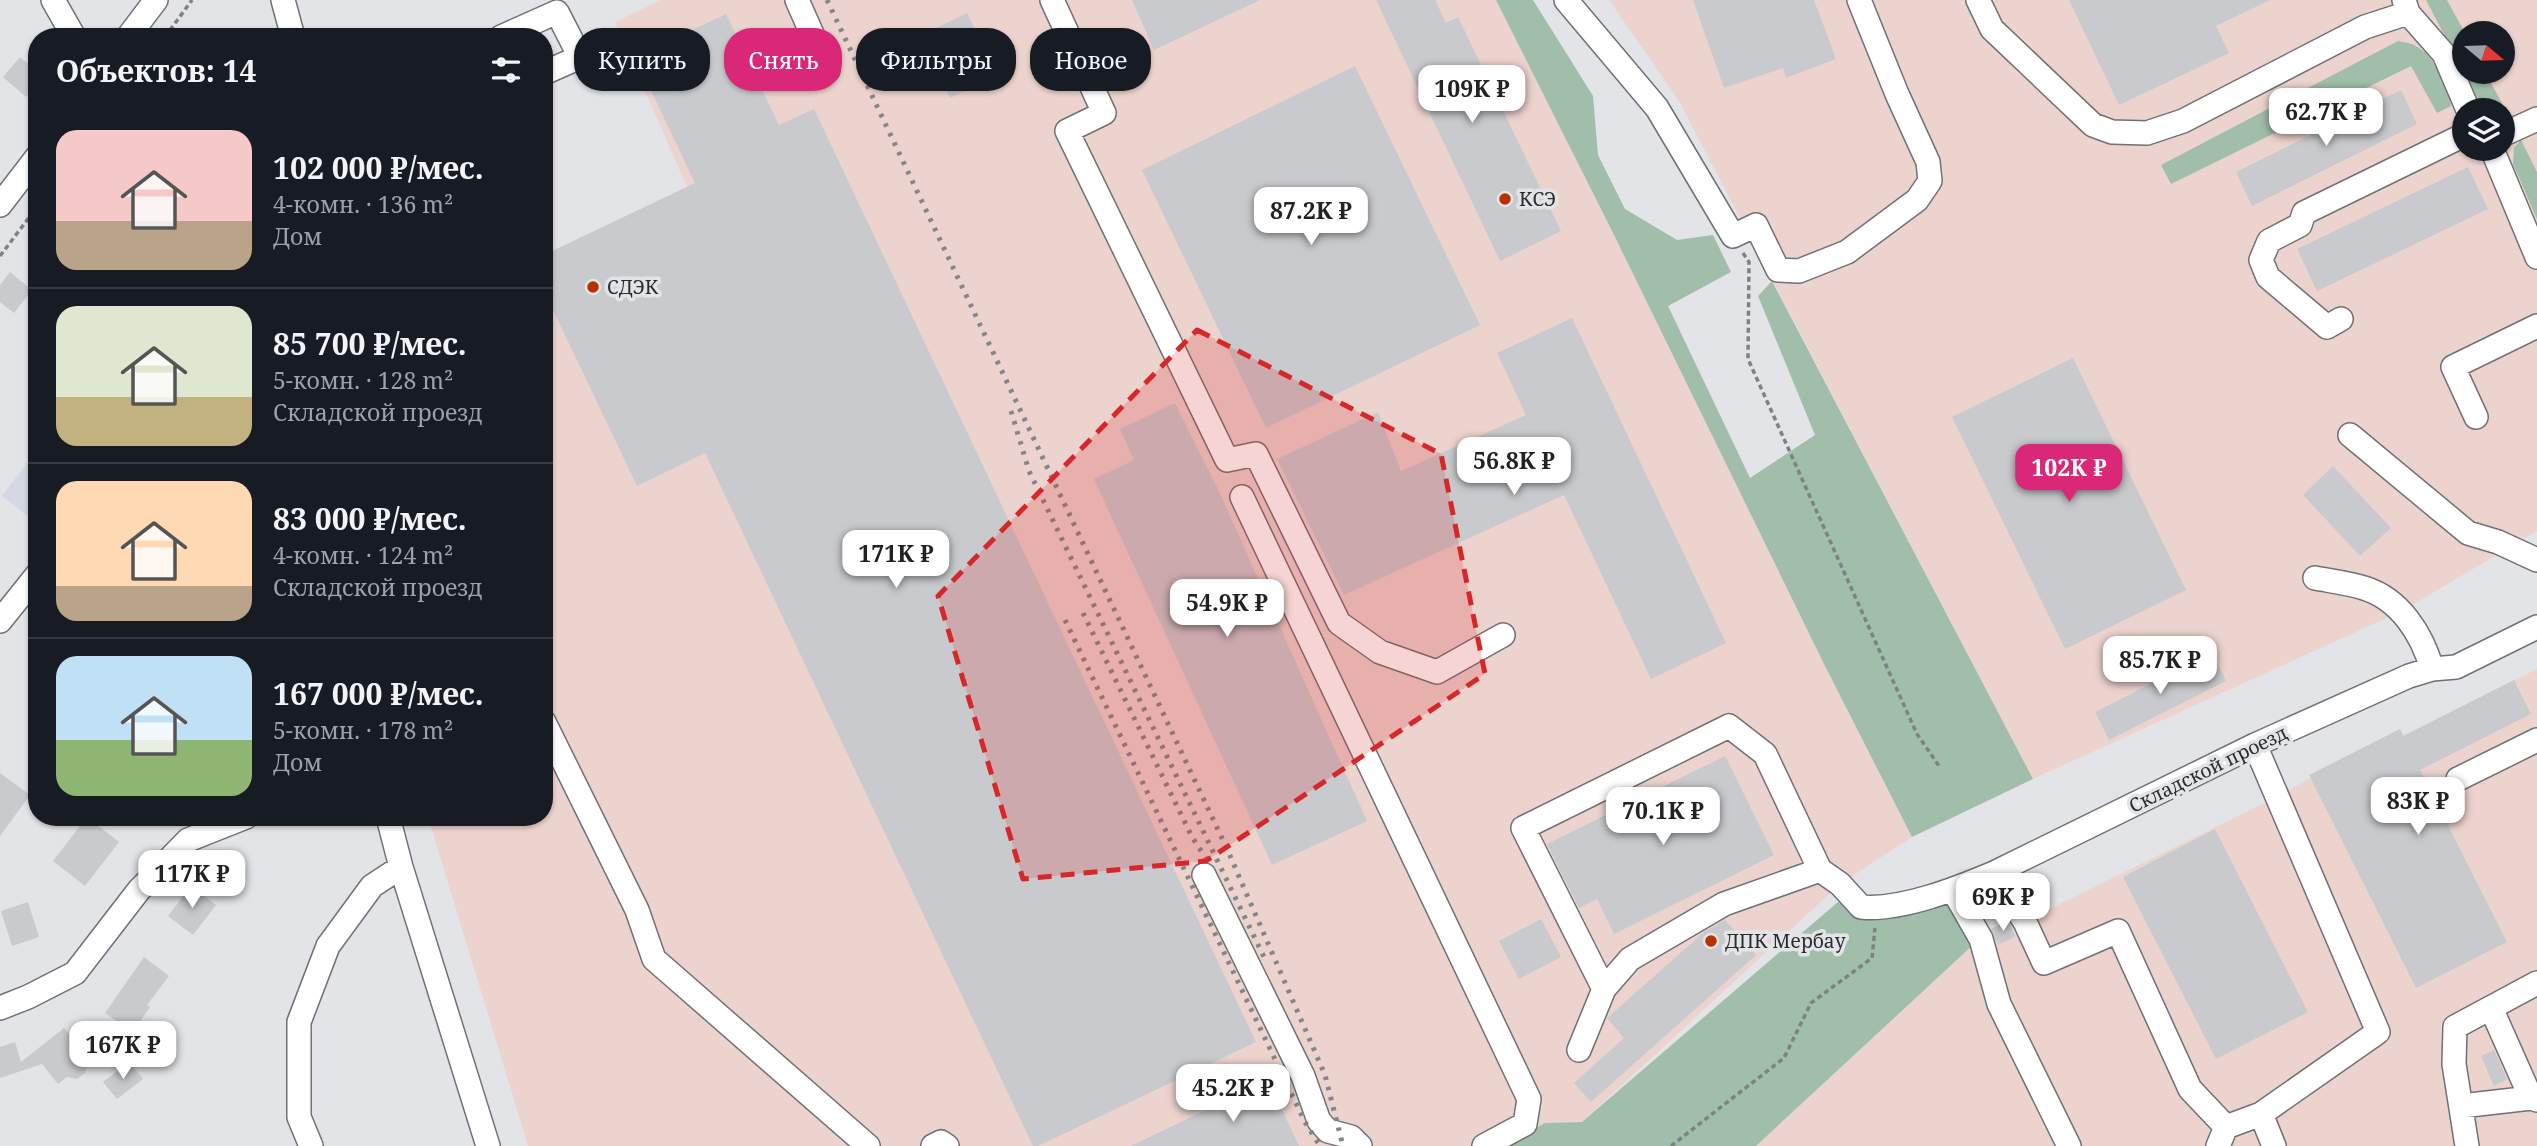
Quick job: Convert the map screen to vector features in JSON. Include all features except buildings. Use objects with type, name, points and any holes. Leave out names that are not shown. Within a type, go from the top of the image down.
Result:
[{"type":"street","points":[[53,0],[69,28]]},
{"type":"street","points":[[135,28],[156,0]]},
{"type":"street","points":[[797,0],[809,28]]},
{"type":"street","points":[[1052,0],[1104,113],[1068,131],[1227,460],[1256,453],[1339,623],[1380,652],[1437,672],[1503,635]]},
{"type":"street","points":[[1566,0],[1657,108],[1733,236],[1756,225],[1778,271],[1799,271],[1847,252],[1917,200],[1930,181],[1928,162],[1859,0]]},
{"type":"street","points":[[1978,0],[1992,29],[2093,125],[2112,132],[2147,133],[2183,121],[2406,7],[2444,54],[2463,98]]},
{"type":"street","points":[[287,2],[291,28]]},
{"type":"street","points":[[521,28],[557,12],[580,57],[553,69]]},
{"type":"street","points":[[2515,129],[2537,119]]},
{"type":"street","points":[[2341,319],[2327,327],[2268,277],[2261,260],[2269,241],[2300,225],[2304,213],[2452,141]]},
{"type":"street","points":[[2497,161],[2537,257]]},
{"type":"street","points":[[0,205],[28,168]]},
{"type":"street","points":[[2476,417],[2453,367],[2537,326]]},
{"type":"street","points":[[2350,435],[2468,533],[2498,542],[2537,560]]},
{"type":"street","points":[[1242,497],[1530,1099],[1525,1124],[1484,1146]]},
{"type":"street","points":[[2315,578],[2366,588],[2402,611],[2426,647],[2432,669]]},
{"type":"street","points":[[0,621],[28,586]]},
{"type":"street","name":"Складской проезд","points":[[1877,909],[1953,890],[1994,873],[2255,745],[2409,676],[2432,669],[2456,667],[2535,633]]},
{"type":"street","points":[[1604,989],[1523,828],[1729,726],[1765,754],[1820,870],[1840,884],[1861,907],[1877,909]]},
{"type":"street","points":[[553,740],[636,911],[654,958],[868,1146]]},
{"type":"street","points":[[2458,779],[2537,740]]},
{"type":"street","points":[[1994,873],[2025,922],[2044,963],[2118,930],[2190,1089],[2222,1137],[2261,1114],[2378,1032],[2255,745]]},
{"type":"street","points":[[0,1008],[75,973],[139,890],[188,840],[223,826]]},
{"type":"street","points":[[390,826],[488,1146]]},
{"type":"street","points":[[311,1146],[299,1117],[299,1022],[328,946],[372,886],[401,867]]},
{"type":"street","points":[[1579,1050],[1604,989],[1630,959],[1724,905],[1820,870]]},
{"type":"street","points":[[1204,875],[1303,1076],[1319,1121],[1328,1131],[1351,1137],[1360,1146]]},
{"type":"street","points":[[1953,890],[1981,939],[1999,1004],[2068,1146]]},
{"type":"street","points":[[2467,1146],[2454,1064],[2455,1027],[2537,983]]},
{"type":"street","points":[[2461,1106],[2534,1099],[2491,1008]]},
{"type":"street","points":[[2261,1114],[2274,1146]]},
{"type":"street","points":[[933,1146],[941,1142],[947,1146]]},
{"type":"path","points":[[171,28],[192,0]]},
{"type":"path","points":[[0,256],[28,219]]},
{"type":"path","points":[[1733,236],[1749,262],[1748,359],[1917,734],[1939,766]]},
{"type":"path","points":[[1671,1146],[1784,1058],[1811,1003],[1872,958],[1877,909]]},
{"type":"highlighted area","points":[[1197,330],[1441,454],[1485,674],[1206,861],[1023,879],[938,596]]},
{"type":"shaded area","points":[[661,0],[1496,0],[1912,837],[1840,884],[1582,1122],[1545,1123],[1503,1146],[528,1146],[431,826],[553,826],[553,251],[687,187],[645,91],[710,91],[710,28],[618,28],[615,22]]},
{"type":"shaded area","points":[[1609,0],[2537,0],[2537,531],[2402,611],[2033,779],[1679,101]]},
{"type":"shaded area","points":[[28,462],[28,516],[2,496]]},
{"type":"shaded area","points":[[2537,669],[2537,1146],[1756,1146],[1991,929],[1999,944],[2018,935],[2014,927],[2278,796],[2400,729],[2403,736]]},
{"type":"green space","points":[[1496,0],[1533,0],[1593,96],[1598,155],[1625,209],[1677,240],[1713,235],[1731,272],[1668,306],[1750,478],[1815,435],[1758,296],[1772,281],[2033,779],[1912,837]]},
{"type":"green space","points":[[2426,0],[2447,0],[2458,21],[2452,21],[2452,50]]},
{"type":"green space","points":[[2398,41],[2414,45],[2428,56],[2443,80],[2451,106],[2437,113],[2411,66],[2171,184],[2161,165]]},
{"type":"green space","points":[[2470,84],[2492,84],[2499,98],[2477,98]]},
{"type":"green space","points":[[2521,140],[2537,172],[2537,219],[2513,164],[2515,147]]},
{"type":"green space","points":[[1838,902],[1865,920],[1948,902],[1973,945],[1756,1146],[1503,1146],[1545,1123],[1582,1122]]},
{"type":"railway","points":[[827,0],[1228,851],[1325,1075],[1343,1146]]},
{"type":"railway","points":[[1011,411],[1029,471],[1264,957]]},
{"type":"railway","points":[[1083,613],[1192,837],[1207,860]]},
{"type":"railway","points":[[1065,620],[1305,1122],[1320,1146]]},
{"type":"place","name":"КСЭ","points":[[1505,199]]},
{"type":"place","name":"СДЭК","points":[[593,287]]},
{"type":"place","name":"ДПК Мербау","points":[[1711,941]]}]
